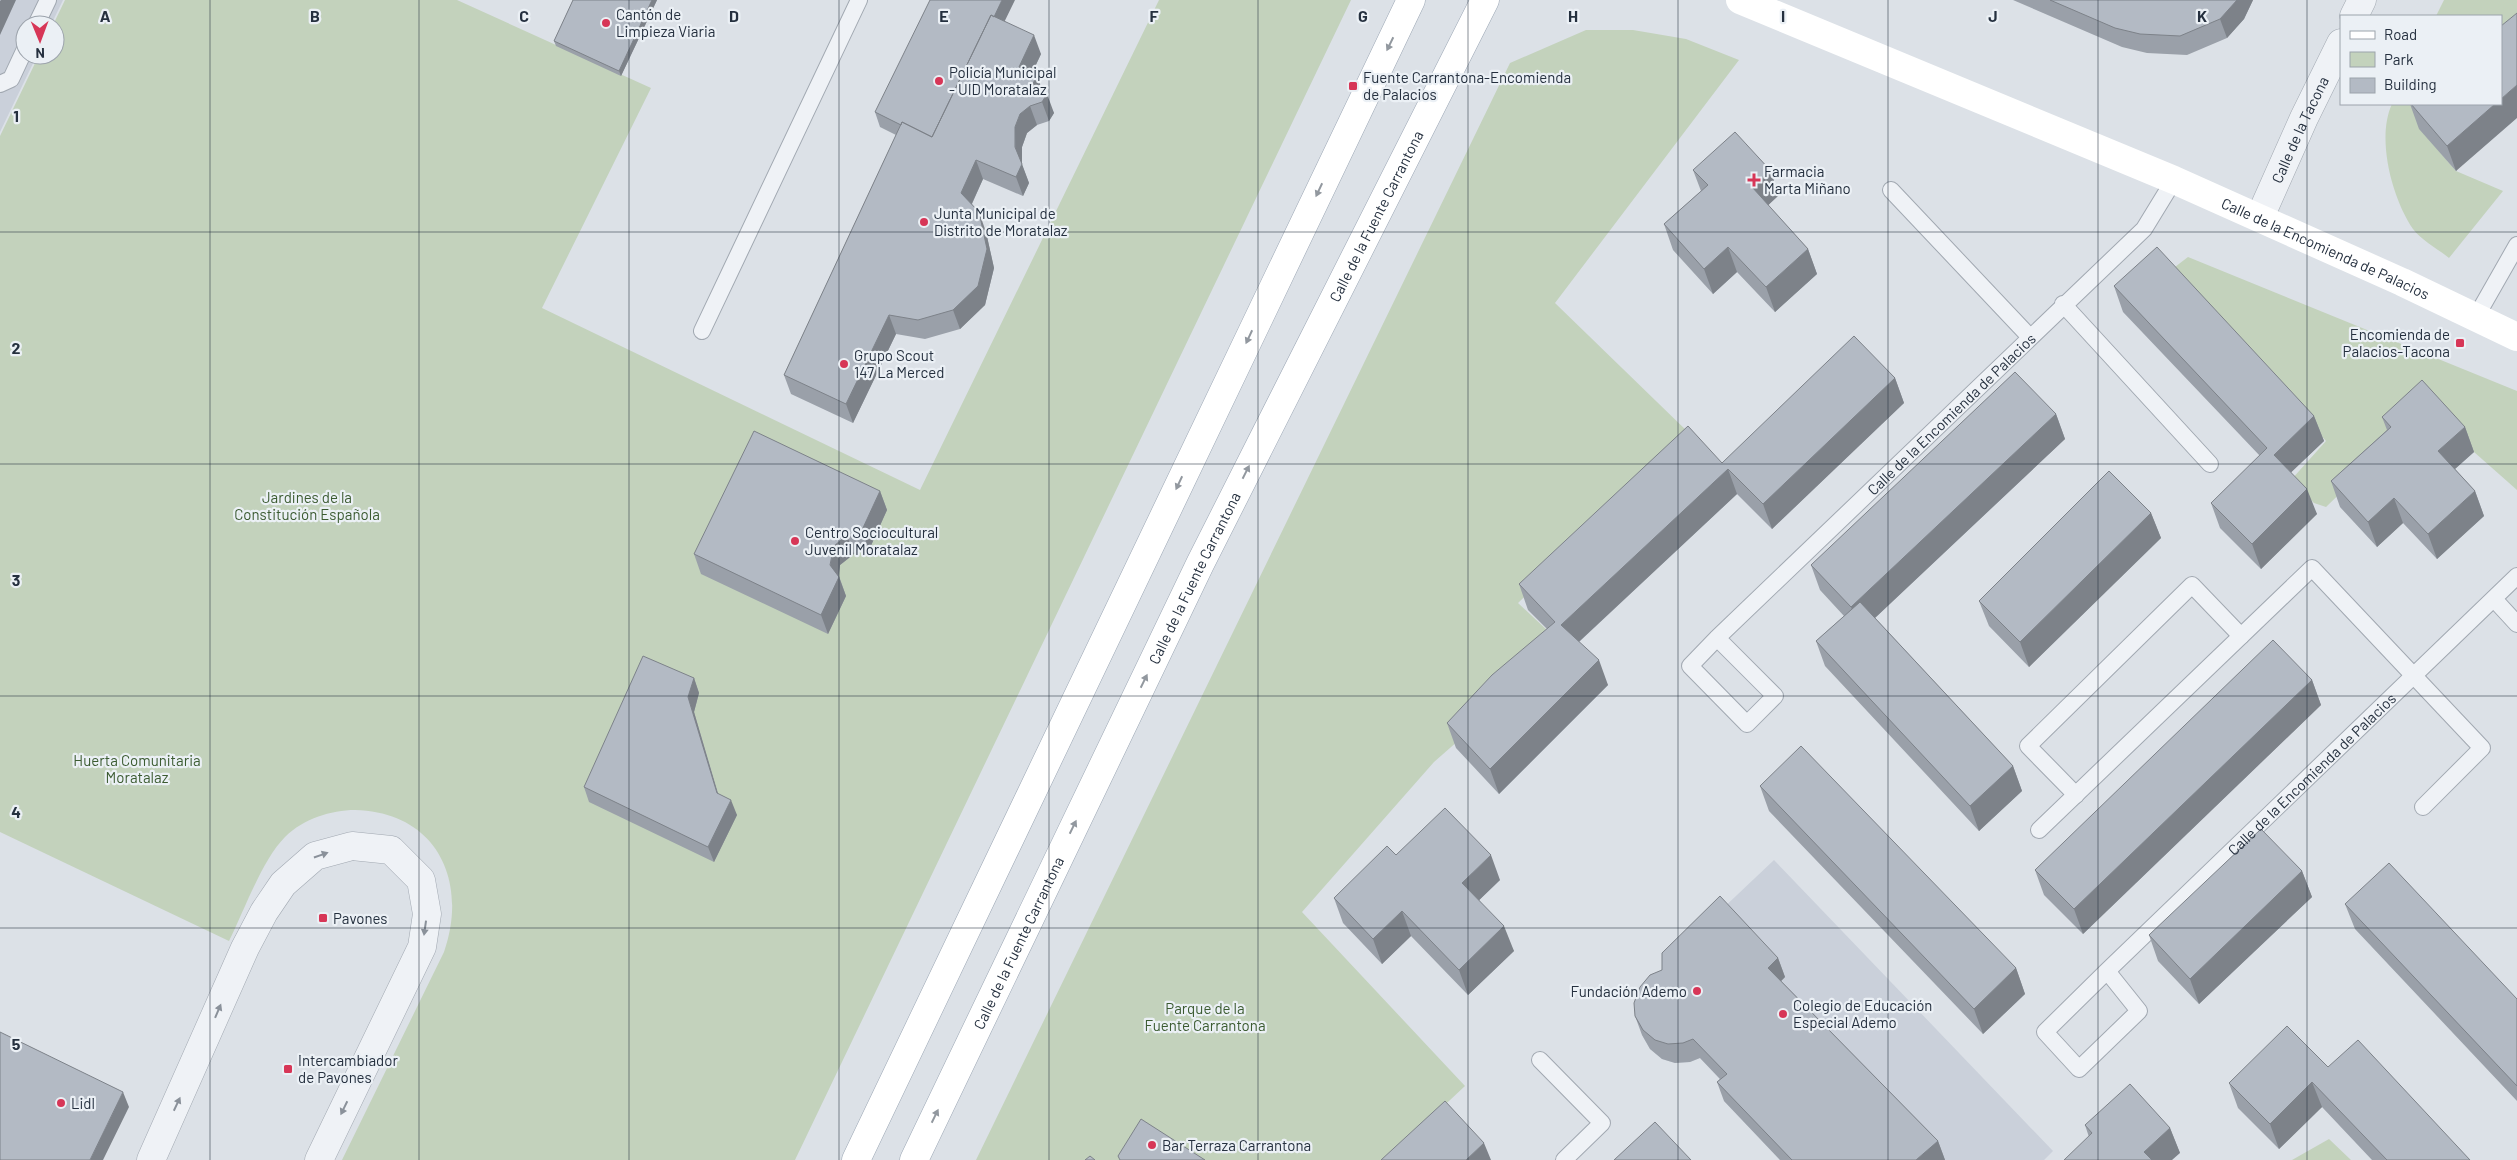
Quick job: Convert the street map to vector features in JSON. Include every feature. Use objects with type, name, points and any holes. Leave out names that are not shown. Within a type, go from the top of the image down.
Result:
[{"type":"main road","points":[[856,1160],[1411,0]]},
{"type":"main road","name":"Calle de la Fuente Carrantona","points":[[914,1160],[1200,564],[1485,0]]},
{"type":"main road","name":"Calle de la Encomienda de Palacios","points":[[1740,0],[2260,217],[2517,337]]},
{"type":"street","points":[[2354,15],[2362,0]]},
{"type":"street","name":"Calle de la Tacona","points":[[2260,217],[2304,118],[2340,45]]},
{"type":"street","points":[[151,1160],[245,948],[264,912],[283,884],[315,856],[352,846],[391,850],[421,880],[427,914],[422,947],[319,1160]]},
{"type":"lane","points":[[41,15],[48,0]]},
{"type":"lane","points":[[702,331],[859,0]]},
{"type":"lane","points":[[0,84],[11,79],[18,65]]},
{"type":"lane","name":"Calle de la Encomienda de Palacios","points":[[1717,638],[1775,696],[1747,724],[1690,666],[1717,638],[2029,336],[2144,229],[2174,180]]},
{"type":"lane","points":[[1891,190],[2029,336]]},
{"type":"lane","points":[[2476,318],[2517,245]]},
{"type":"lane","points":[[2063,304],[2210,464]]},
{"type":"lane","points":[[2038,830],[2312,568],[2482,748],[2423,807]]},
{"type":"lane","name":"Calle de la Encomienda de Palacios","points":[[2108,971],[2140,1011],[2079,1069],[2046,1032],[2108,971],[2517,576]]},
{"type":"lane","points":[[2076,795],[2028,746],[2192,585],[2241,636]]},
{"type":"lane","points":[[2494,598],[2517,624]]},
{"type":"lane","points":[[1540,1060],[1602,1122],[1564,1160]]},
{"type":"shaded area","points":[[0,0],[63,0],[56,15],[15,15],[15,65],[32,65],[0,132]]},
{"type":"shaded area","name":"Colegio de Educación Especial Ademo","points":[[1774,860],[2053,1151],[2044,1160],[1780,1160],[1724,1101],[1733,1093],[1700,1058],[1690,1062],[1675,1063],[1662,1059],[1650,1049],[1642,1035],[1641,1022],[1669,989],[1663,965]]},
{"type":"green space","name":"Jardines de la Constitución Española","points":[[65,0],[457,0],[651,88],[542,308],[920,490],[1159,0],[1351,0],[795,1160],[342,1160],[444,952],[451,925],[452,900],[448,876],[439,855],[425,837],[407,823],[383,814],[355,810],[327,814],[300,825],[285,837],[261,872],[229,941],[0,832],[0,136],[34,65],[65,65],[65,15],[58,15]]},
{"type":"green space","points":[[2444,0],[2517,0],[2517,42],[2502,56],[2502,15],[2436,15]]},
{"type":"green space","name":"Parque de la Fuente Carrantona","points":[[1586,30],[1633,30],[1686,39],[1739,60],[1555,303],[1690,434],[1518,603],[1565,647],[1434,762],[1302,912],[1465,1086],[1386,1160],[976,1160],[1510,63]]},
{"type":"green space","points":[[2392,105],[2448,105],[2420,129],[2456,171],[2503,191],[2449,258],[2416,233],[2405,216],[2393,185],[2389,168],[2386,150],[2387,118]]},
{"type":"green space","points":[[2188,257],[2517,391],[2517,490],[2474,452],[2431,405],[2326,507],[2314,503],[2291,480],[2326,441],[2171,270]]},
{"type":"green space","points":[[2329,1139],[2351,1160],[2292,1160]]},
{"type":"building","name":"Cantón de Limpieza Viaria","points":[[573,0],[652,0],[619,71],[554,41]]},
{"type":"building","name":"Policía Municipal - UID Moratalaz","points":[[930,0],[1002,0],[994,17],[991,15],[932,137],[902,122],[901,125],[875,112]]},
{"type":"building","points":[[2050,0],[2237,0],[2220,19],[2180,36],[2140,34],[2115,28]]},
{"type":"building","points":[[2517,13],[2517,85],[2502,98],[2502,25]]},
{"type":"building","name":"Junta Municipal de Distrito de Moratalaz","points":[[991,15],[1034,35],[1019,67],[1037,75],[1031,88],[1047,94],[1042,102],[1030,106],[1020,114],[1015,127],[1015,147],[1022,164],[1016,177],[976,160],[961,193],[979,212],[987,249],[978,286],[953,310],[918,320],[889,315],[846,404],[784,375],[902,122],[932,137]]},
{"type":"building","points":[[2412,105],[2494,105],[2447,146]]},
{"type":"building","points":[[1735,132],[1770,170],[1752,187],[1808,249],[1766,287],[1728,247],[1704,269],[1664,224],[1708,185],[1693,170]]},
{"type":"building","points":[[2157,247],[2314,416],[2274,455],[2307,489],[2252,544],[2211,503],[2267,448],[2114,286]]},
{"type":"building","points":[[1854,336],[1895,378],[1763,504],[1728,469],[1561,625],[1599,660],[1490,769],[1447,723],[1492,675],[1555,622],[1519,584],[1688,426],[1722,463]]},
{"type":"building","points":[[2015,372],[2056,414],[1851,607],[1811,565]]},
{"type":"building","points":[[2422,380],[2465,427],[2438,451],[2475,491],[2428,534],[2394,498],[2368,522],[2331,481],[2391,427],[2382,417]]},
{"type":"building","name":"Centro Sociocultural Juvenil Moratalaz","points":[[754,431],[880,491],[862,530],[847,535],[834,546],[830,565],[839,577],[821,615],[694,554]]},
{"type":"building","points":[[2109,471],[2151,513],[2020,642],[1979,601]]},
{"type":"building","points":[[1860,602],[2013,766],[1970,806],[1816,641]]},
{"type":"building","points":[[2273,640],[2312,680],[2074,909],[2035,870]]},
{"type":"building","points":[[643,656],[694,678],[688,697],[717,793],[731,800],[708,847],[584,787]]},
{"type":"building","points":[[1801,746],[2016,968],[1974,1009],[1760,786]]},
{"type":"building","points":[[1445,808],[1491,855],[1462,883],[1504,926],[1459,970],[1402,911],[1373,939],[1334,898],[1387,846],[1396,855]]},
{"type":"building","points":[[2261,829],[2302,871],[2190,979],[2149,935]]},
{"type":"building","points":[[2389,863],[2517,999],[2517,1086],[2345,904]]},
{"type":"building","points":[[1720,896],[1778,958],[1768,968],[1938,1141],[1916,1160],[1792,1160],[1717,1082],[1727,1074],[1693,1039],[1683,1043],[1668,1044],[1655,1040],[1643,1030],[1635,1016],[1634,1003],[1640,987],[1650,975],[1662,970],[1662,953]]},
{"type":"building","points":[[2287,1026],[2328,1067],[2358,1040],[2470,1160],[2387,1160],[2312,1082],[2270,1124],[2229,1083]]},
{"type":"building","name":"Lidl","points":[[0,1032],[123,1092],[90,1160],[0,1160]]},
{"type":"building","points":[[2130,1084],[2170,1128],[2144,1152],[2152,1160],[2064,1160],[2092,1133],[2085,1125]]},
{"type":"building","points":[[1445,1101],[1484,1143],[1466,1160],[1381,1160]]},
{"type":"building","points":[[1141,1119],[1205,1160],[1120,1160],[1118,1156]]},
{"type":"building","points":[[1655,1122],[1691,1160],[1614,1160]]},
{"type":"building","points":[[1090,1156],[1095,1160],[1085,1160]]},
{"type":"place","name":"Cantón de Limpieza Viaria","points":[[606,23]]},
{"type":"place","name":"Policía Municipal - UID Moratalaz","points":[[939,81]]},
{"type":"place","name":"Fuente Carrantona-Encomienda de Palacios","points":[[1353,86]]},
{"type":"place","name":"Farmacia Marta Miñano","points":[[1754,180]]},
{"type":"place","name":"Junta Municipal de Distrito de Moratalaz","points":[[924,222]]},
{"type":"place","name":"Encomienda de Palacios-Tacona","points":[[2460,343]]},
{"type":"place","name":"Grupo Scout 147 La Merced","points":[[844,364]]},
{"type":"place","name":"Centro Sociocultural Juvenil Moratalaz","points":[[795,541]]},
{"type":"place","name":"Pavones","points":[[323,918]]},
{"type":"place","name":"Fundación Ademo","points":[[1697,991]]},
{"type":"place","name":"Colegio de Educación Especial Ademo","points":[[1783,1014]]},
{"type":"place","name":"Intercambiador de Pavones","points":[[288,1069]]},
{"type":"place","name":"Lidl","points":[[61,1103]]},
{"type":"place","name":"Bar Terraza Carrantona","points":[[1152,1145]]},
{"type":"park label","name":"Huerta Comunitaria Moratalaz","points":[[137,768]]}]
